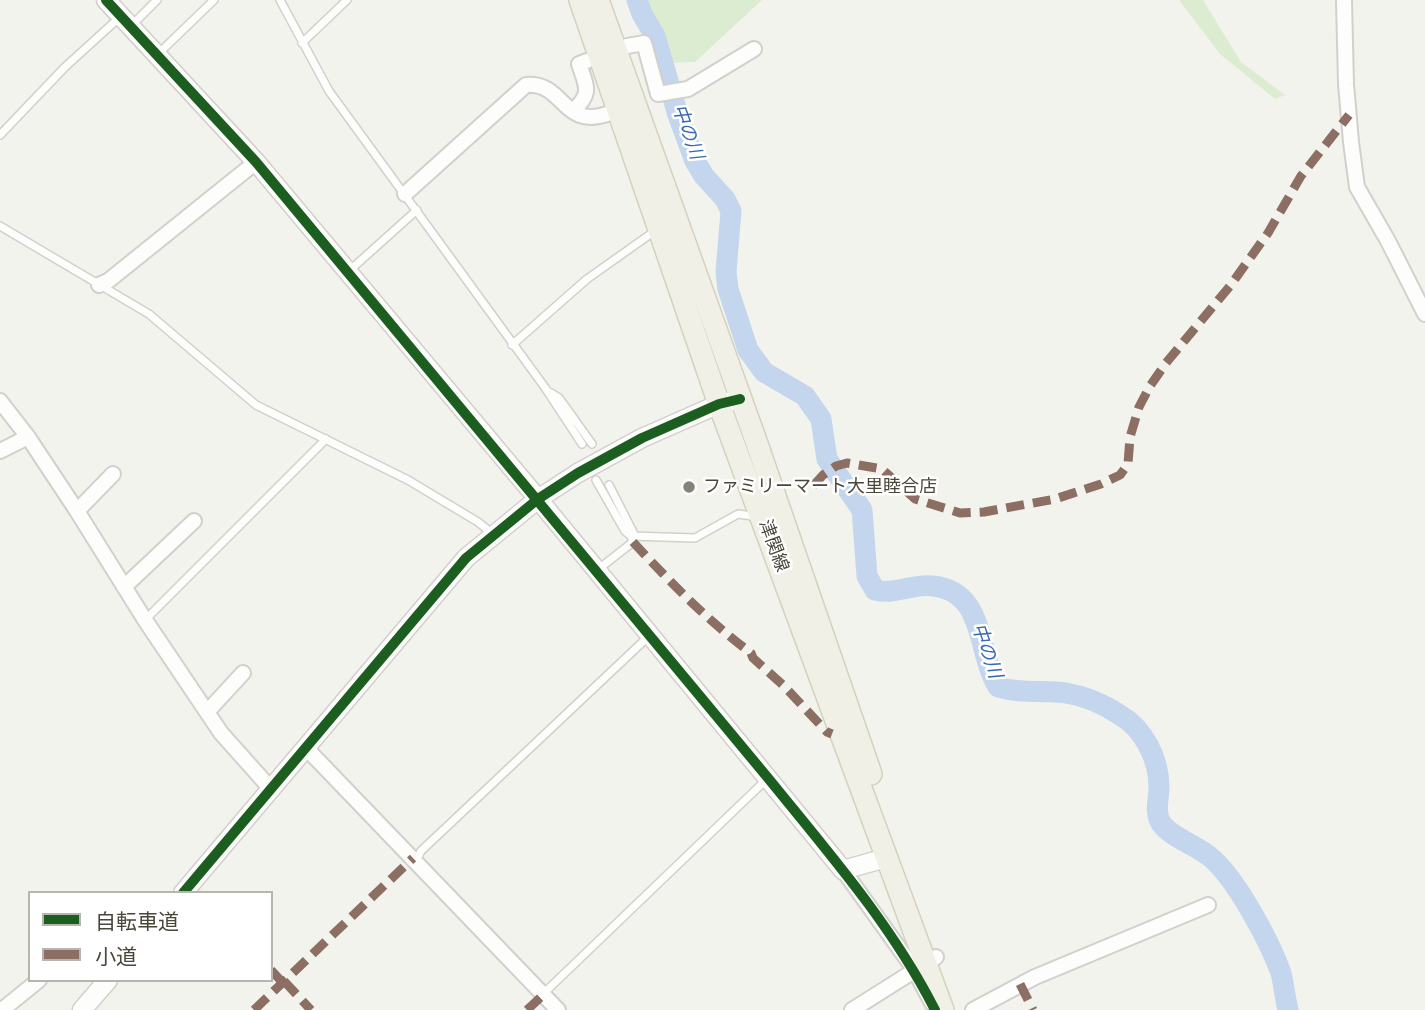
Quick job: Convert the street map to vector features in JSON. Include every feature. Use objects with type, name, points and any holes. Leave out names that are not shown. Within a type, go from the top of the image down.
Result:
[{"type":"main road","name":"津関線","points":[[580,0],[729,401],[763,518],[943,1010]]},
{"type":"main road","name":"津関線","points":[[598,0],[729,401],[925,963],[957,1010]]},
{"type":"street","points":[[106,0],[256,162],[843,870],[925,963],[935,1010]]},
{"type":"street","points":[[1345,0],[1348,104],[1357,187],[1382,229],[1425,314]]},
{"type":"street","points":[[627,46],[644,43],[658,94],[680,92],[754,49]]},
{"type":"street","points":[[573,111],[586,95],[579,64],[587,61]]},
{"type":"street","points":[[405,194],[526,85],[549,90],[573,111],[587,118],[595,119],[610,113]]},
{"type":"street","points":[[99,285],[108,281],[178,227],[256,162]]},
{"type":"street","points":[[0,401],[77,510],[145,620],[220,733],[271,789]]},
{"type":"street","points":[[185,891],[457,568],[538,499],[642,438],[729,401]]},
{"type":"street","points":[[0,451],[28,437]]},
{"type":"street","points":[[77,510],[113,474]]},
{"type":"street","points":[[124,587],[194,521]]},
{"type":"street","points":[[206,712],[243,673]]},
{"type":"street","points":[[306,748],[558,1010]]},
{"type":"street","points":[[843,870],[886,858]]},
{"type":"street","points":[[973,1010],[1035,977],[1208,905]]},
{"type":"street","points":[[852,1010],[925,963]]},
{"type":"street","points":[[2,1010],[37,982]]},
{"type":"street","points":[[82,1010],[106,982]]},
{"type":"lane","points":[[0,135],[65,67],[157,0]]},
{"type":"lane","points":[[156,55],[214,0]]},
{"type":"lane","points":[[280,0],[329,91],[546,388],[582,443]]},
{"type":"lane","points":[[302,43],[347,0]]},
{"type":"lane","points":[[348,271],[417,210]]},
{"type":"lane","points":[[0,226],[149,314],[257,405],[433,494],[494,535]]},
{"type":"lane","points":[[512,345],[587,279],[652,233]]},
{"type":"lane","points":[[546,388],[559,398],[592,444]]},
{"type":"lane","points":[[145,620],[326,439]]},
{"type":"lane","points":[[596,480],[625,531],[633,536],[695,538],[738,514],[763,518]]},
{"type":"lane","points":[[596,571],[633,542],[633,536],[609,485]]},
{"type":"lane","points":[[416,861],[421,851],[650,636]]},
{"type":"lane","points":[[543,995],[768,778]]},
{"type":"green space","points":[[628,0],[762,0],[695,62],[660,63]]},
{"type":"green space","points":[[1179,0],[1203,0],[1241,62],[1285,95],[1275,99],[1220,54]]},
{"type":"waterway","name":"中の川","points":[[637,0],[655,36],[678,115],[695,161],[704,176],[725,199],[731,211],[726,272],[728,289],[748,350],[764,372],[805,396],[821,419],[827,459],[862,510],[867,576],[875,590],[933,586],[950,591],[962,599],[971,611],[998,687],[1080,696],[1114,711],[1136,728],[1148,746],[1156,766],[1159,787],[1157,810],[1161,823],[1170,832],[1209,856],[1230,878],[1276,960],[1288,1010]]},
{"type":"marked path","points":[[813,486],[836,466],[847,463],[882,469],[915,499],[960,513],[984,512],[1055,499],[1120,475],[1128,464],[1130,437],[1139,407],[1150,386],[1230,286],[1268,233],[1301,176],[1349,115]]},
{"type":"marked path","points":[[633,542],[689,600],[751,653],[753,658],[832,734]]},
{"type":"marked path","points":[[254,1010],[413,858]]},
{"type":"marked path","points":[[273,972],[283,983]]},
{"type":"marked path","points":[[284,981],[311,1010]]},
{"type":"marked path","points":[[1020,984],[1033,1010]]},
{"type":"marked path","points":[[527,1010],[543,995]]},
{"type":"cycle path","points":[[106,0],[256,162],[768,778],[879,919],[935,1010]]},
{"type":"cycle path","points":[[185,891],[466,558],[538,499],[578,473],[642,438],[719,404],[740,399]]},
{"type":"place","name":"ファミリーマート大里睦合店","points":[[689,487]]}]
